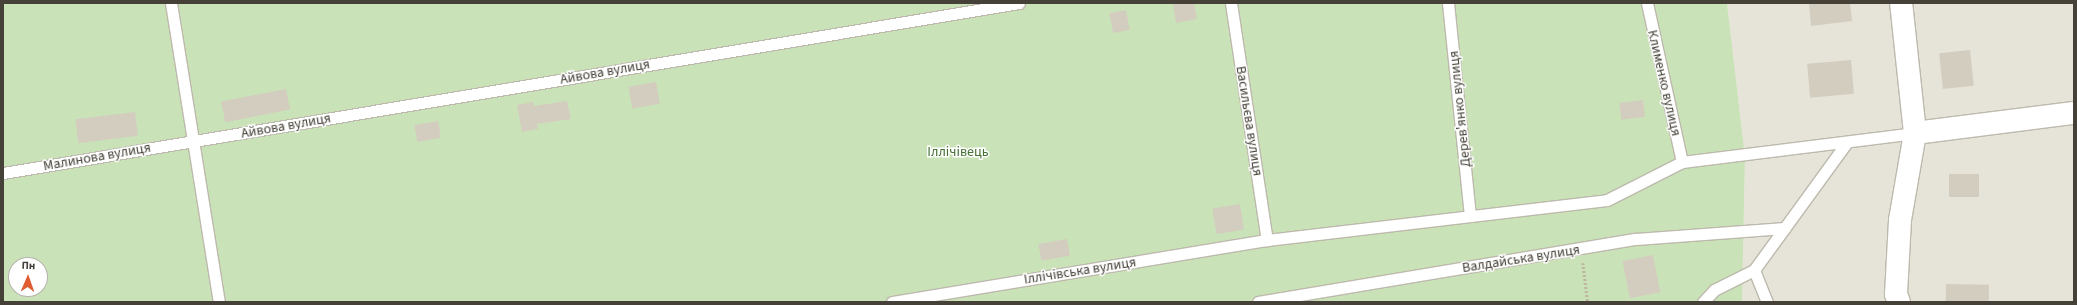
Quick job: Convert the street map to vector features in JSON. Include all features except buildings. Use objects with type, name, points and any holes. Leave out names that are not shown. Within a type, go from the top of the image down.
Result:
[{"type":"street","points":[[1899,302],[1896,294],[1900,220],[1915,133],[1901,3]]},
{"type":"street","points":[[1915,133],[2074,113]]},
{"type":"lane","points":[[171,3],[191,142],[219,302]]},
{"type":"lane","name":"Айвова вулиця","points":[[191,142],[1019,3]]},
{"type":"lane","name":"Васильєва вулиця","points":[[1231,3],[1267,240]]},
{"type":"lane","name":"Дерев'янко вулиця","points":[[1448,3],[1470,216]]},
{"type":"lane","name":"Клименко вулиця","points":[[1647,3],[1682,162]]},
{"type":"lane","name":"Іллічівська вулиця","points":[[892,302],[1267,240],[1607,200],[1682,162],[1915,133]]},
{"type":"lane","name":"Малинова вулиця","points":[[3,173],[191,142]]},
{"type":"lane","points":[[1703,302],[1714,290],[1754,270],[1847,142]]},
{"type":"lane","name":"Валдайська вулиця","points":[[1258,302],[1636,239],[1785,228]]},
{"type":"lane","points":[[1754,270],[1767,302]]},
{"type":"path","points":[[1581,249],[1588,302]]},
{"type":"shaded area","points":[[1727,3],[2074,3],[2074,302],[1742,302],[1745,157]]},
{"type":"green space","name":"Іллічівець","points":[[3,3],[1727,3],[1745,157],[1742,302],[3,302]]}]
